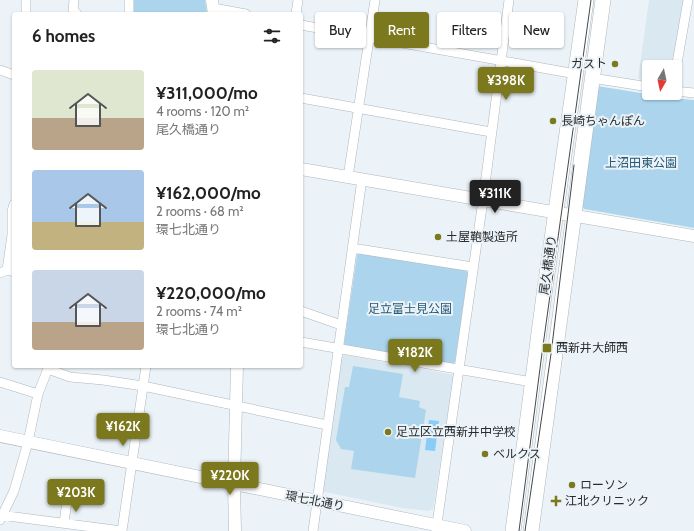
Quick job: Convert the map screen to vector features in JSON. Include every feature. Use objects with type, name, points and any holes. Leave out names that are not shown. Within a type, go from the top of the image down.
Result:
[{"type":"main road","name":"尾久橋通り","points":[[513,531],[532,382],[586,0]]},
{"type":"main road","name":"尾久橋通り","points":[[531,531],[602,0]]},
{"type":"street","points":[[26,0],[26,12]]},
{"type":"street","points":[[74,0],[74,10],[76,12]]},
{"type":"street","points":[[129,0],[129,12]]},
{"type":"street","points":[[296,12],[298,0]]},
{"type":"street","points":[[348,177],[374,0]]},
{"type":"street","points":[[436,528],[483,200],[509,0]]},
{"type":"street","points":[[678,60],[688,0]]},
{"type":"street","points":[[213,7],[237,12]]},
{"type":"street","points":[[303,25],[576,74]]},
{"type":"street","points":[[0,70],[12,75]]},
{"type":"street","points":[[592,78],[642,86]]},
{"type":"street","points":[[682,92],[694,93]]},
{"type":"street","points":[[303,98],[491,132]]},
{"type":"street","points":[[303,169],[694,236]]},
{"type":"street","points":[[313,531],[362,179]]},
{"type":"street","points":[[7,272],[12,235],[12,212]]},
{"type":"street","points":[[352,248],[473,267]]},
{"type":"street","points":[[303,312],[341,325]]},
{"type":"street","points":[[303,342],[532,382]]},
{"type":"street","points":[[49,368],[38,394],[28,442],[14,490],[1,517],[64,523],[122,531],[146,368]]},
{"type":"street","points":[[51,368],[70,377],[143,386],[327,425]]},
{"type":"street","points":[[235,531],[234,484],[237,368]]},
{"type":"street","points":[[0,382],[38,394]]},
{"type":"street","name":"環七北通り","points":[[0,436],[317,501],[436,528],[465,531]]},
{"type":"street","points":[[64,523],[67,501]]},
{"type":"shaded area","points":[[649,0],[683,0],[673,60],[642,60],[642,80],[638,79]]},
{"type":"shaded area","name":"足立区立西新井中学校","points":[[345,355],[454,375],[433,509],[429,511],[402,508],[325,492],[323,489],[341,357]]},
{"type":"shaded area","points":[[429,420],[439,421],[435,451],[425,450]]},
{"type":"green space","points":[[132,0],[205,0],[207,12],[132,12]]},
{"type":"green space","name":"上沼田東公園","points":[[597,86],[642,93],[642,100],[694,100],[694,228],[584,209],[581,205]]},
{"type":"green space","name":"足立富士見公園","points":[[361,252],[466,270],[468,274],[455,362],[452,364],[344,344],[357,255]]},
{"type":"green space","points":[[353,366],[403,374],[399,397],[420,401],[419,407],[426,410],[415,478],[351,469],[354,451],[341,449],[336,440],[345,387],[349,387]]},
{"type":"tram line","points":[[519,531],[591,0]]},
{"type":"tram line","points":[[525,531],[551,354],[574,165]]},
{"type":"place","name":"ガスト","points":[[615,64]]},
{"type":"place","name":"長崎ちゃんぽん","points":[[553,121]]},
{"type":"place","name":"土屋鞄製造所","points":[[438,237]]},
{"type":"place","name":"西新井大師西","points":[[547,348]]},
{"type":"place","name":"足立区立西新井中学校","points":[[388,432]]},
{"type":"place","name":"ベルクス","points":[[485,454]]},
{"type":"place","name":"ローソン","points":[[572,485]]},
{"type":"place","name":"江北クリニック","points":[[556,501]]}]
